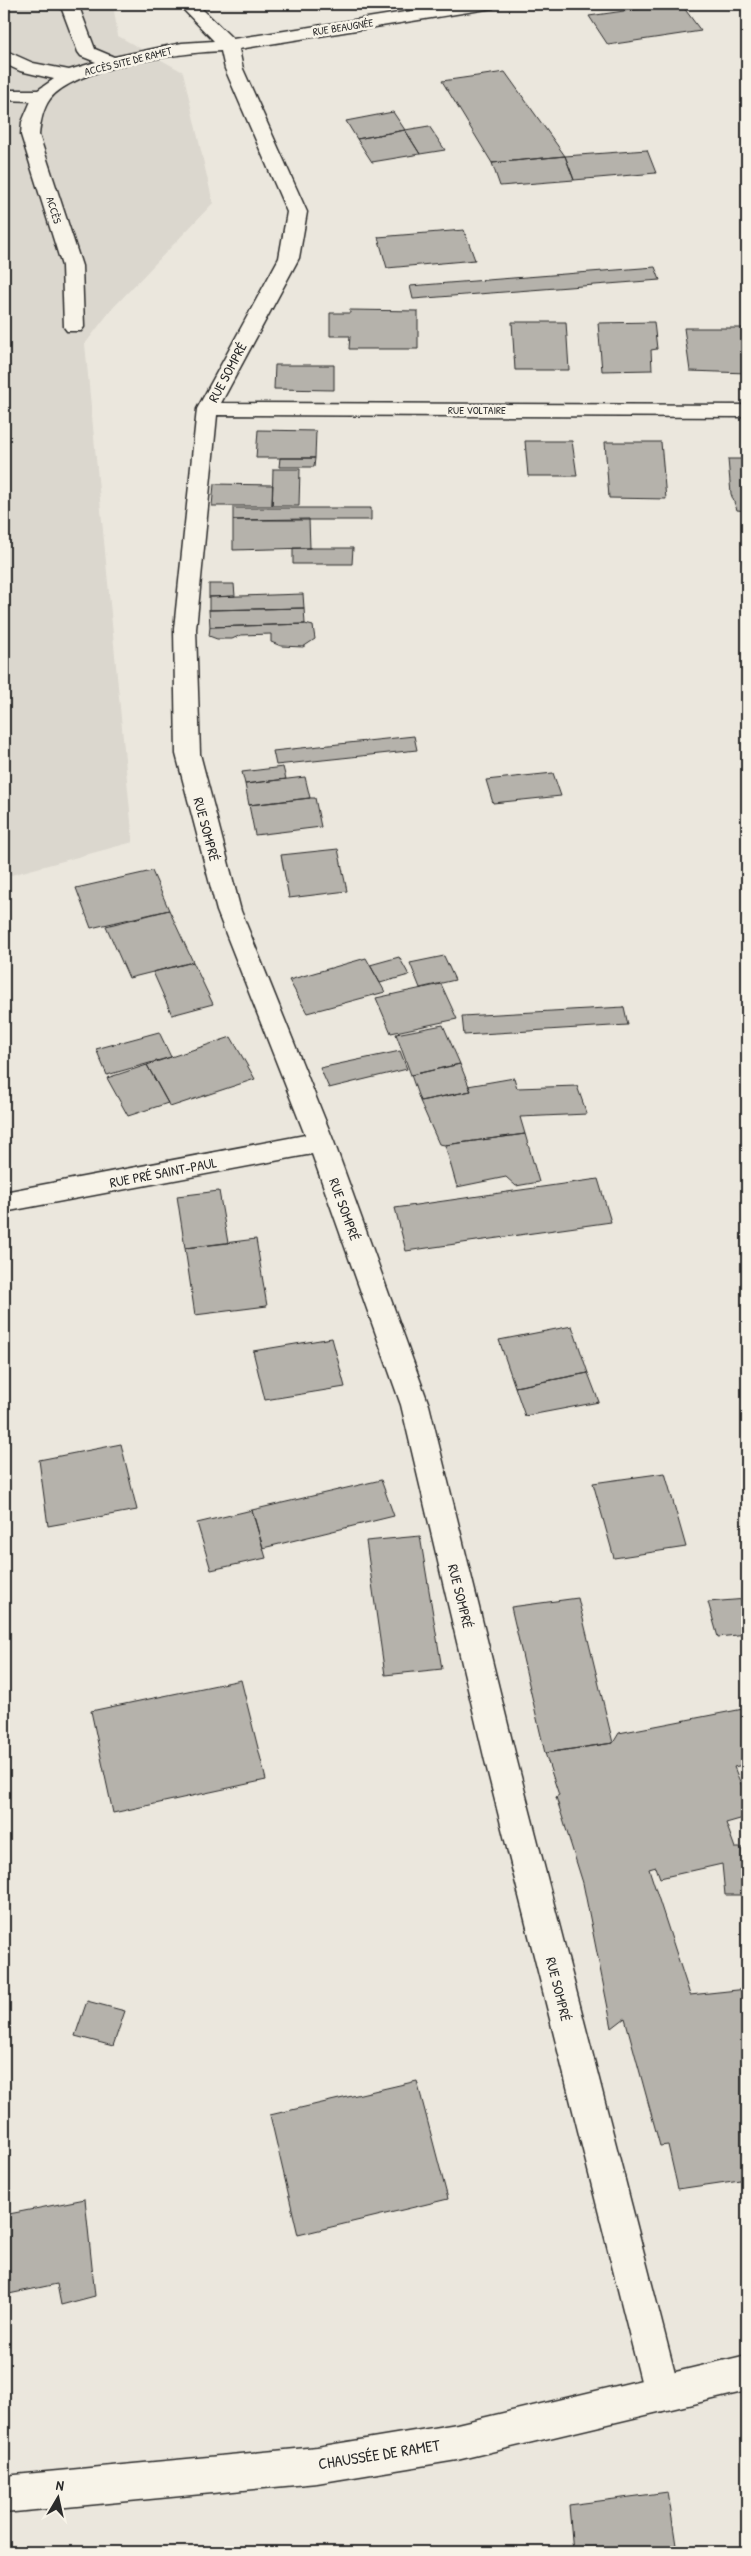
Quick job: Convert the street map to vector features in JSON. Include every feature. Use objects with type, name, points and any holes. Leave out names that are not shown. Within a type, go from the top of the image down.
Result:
[{"type":"street","points":[[69,4],[87,52],[112,63]]},
{"type":"street","points":[[187,4],[229,45]]},
{"type":"street","name":"RUE BEAUGNÉE","points":[[229,45],[486,4]]},
{"type":"street","name":"ACCÈS SITE DE RAMET","points":[[42,96],[70,76],[112,63],[182,48],[229,45]]},
{"type":"street","name":"RUE SOMPRÉ","points":[[229,45],[234,70],[297,212],[289,258],[207,409],[185,629],[188,754],[229,911],[322,1145],[415,1404],[501,1761],[662,2393]]},
{"type":"street","points":[[4,55],[12,61],[36,70],[70,76]]},
{"type":"street","points":[[4,95],[42,96]]},
{"type":"street","name":"ACCÈS","points":[[42,96],[31,122],[30,135],[72,266],[74,327]]},
{"type":"street","name":"RUE VOLTAIRE","points":[[207,409],[747,411]]},
{"type":"street","name":"RUE PRÉ SAINT-PAUL","points":[[4,1202],[322,1145]]},
{"type":"street","name":"CHAUSSÉE DE RAMET","points":[[4,2495],[317,2465],[457,2442],[747,2373]]},
{"type":"shaded area","points":[[4,4],[113,4],[118,36],[183,72],[213,203],[111,310],[85,344],[133,842],[4,877]]},
{"type":"building","points":[[326,4],[351,4],[353,6],[329,9]]},
{"type":"building","points":[[681,4],[701,31],[608,45],[589,16]]},
{"type":"building","points":[[505,72],[565,156],[492,163],[442,81]]},
{"type":"building","points":[[393,112],[405,130],[357,139],[346,121]]},
{"type":"building","points":[[429,126],[445,150],[420,154],[405,130]]},
{"type":"building","points":[[405,130],[420,154],[372,162],[357,139]]},
{"type":"building","points":[[647,150],[656,173],[574,180],[565,156]]},
{"type":"building","points":[[565,156],[574,180],[500,186],[492,163]]},
{"type":"building","points":[[464,230],[475,260],[387,268],[378,237]]},
{"type":"building","points":[[655,267],[660,280],[413,299],[410,286]]},
{"type":"building","points":[[350,310],[418,311],[418,349],[349,349],[350,336],[330,336],[330,313],[350,313]]},
{"type":"building","points":[[512,322],[566,322],[569,370],[515,370]]},
{"type":"building","points":[[654,322],[657,349],[651,350],[652,370],[602,371],[598,323]]},
{"type":"building","points":[[684,328],[747,328],[747,373],[690,371]]},
{"type":"building","points":[[275,365],[334,365],[334,390],[274,389]]},
{"type":"building","points":[[258,430],[316,431],[315,458],[256,458]]},
{"type":"building","points":[[525,441],[572,441],[577,476],[528,476]]},
{"type":"building","points":[[605,442],[661,442],[666,499],[609,498]]},
{"type":"building","points":[[280,458],[315,458],[314,467],[279,467]]},
{"type":"building","points":[[728,459],[747,459],[747,511],[737,510],[731,494]]},
{"type":"building","points":[[273,469],[300,469],[299,506],[272,506]]},
{"type":"building","points":[[214,484],[273,485],[272,506],[212,506]]},
{"type":"building","points":[[233,508],[371,508],[371,520],[233,520]]},
{"type":"building","points":[[309,519],[310,548],[233,550],[233,520]]},
{"type":"building","points":[[293,548],[353,548],[352,564],[293,564]]},
{"type":"building","points":[[209,584],[234,584],[235,596],[209,597]]},
{"type":"building","points":[[303,594],[304,608],[209,610],[209,597]]},
{"type":"building","points":[[304,608],[305,624],[210,627],[209,610]]},
{"type":"building","points":[[305,624],[313,626],[315,639],[303,647],[281,646],[271,642],[271,634],[241,635],[232,639],[217,639],[209,636],[210,627]]},
{"type":"building","points":[[414,736],[417,750],[276,765],[273,751]]},
{"type":"building","points":[[283,767],[286,779],[245,784],[242,772]]},
{"type":"building","points":[[553,773],[561,796],[493,803],[486,780]]},
{"type":"building","points":[[305,777],[310,798],[249,805],[245,784]]},
{"type":"building","points":[[315,798],[321,827],[255,835],[249,805]]},
{"type":"building","points":[[338,849],[347,891],[289,898],[281,855]]},
{"type":"building","points":[[152,871],[169,910],[91,928],[76,888]]},
{"type":"building","points":[[169,910],[193,962],[129,978],[106,926]]},
{"type":"building","points":[[444,956],[455,980],[420,988],[410,963]]},
{"type":"building","points":[[399,957],[409,975],[380,983],[370,965]]},
{"type":"building","points":[[366,958],[385,992],[307,1013],[289,980]]},
{"type":"building","points":[[193,962],[213,1004],[172,1015],[153,972]]},
{"type":"building","points":[[441,984],[457,1019],[391,1033],[376,998]]},
{"type":"building","points":[[624,1007],[628,1025],[464,1035],[462,1016]]},
{"type":"building","points":[[443,1025],[460,1064],[411,1075],[396,1034]]},
{"type":"building","points":[[159,1032],[171,1057],[107,1075],[96,1049]]},
{"type":"building","points":[[231,1037],[255,1079],[170,1107],[147,1065]]},
{"type":"building","points":[[400,1051],[407,1069],[329,1088],[320,1068]]},
{"type":"building","points":[[460,1064],[471,1091],[420,1101],[411,1075]]},
{"type":"building","points":[[147,1065],[168,1103],[128,1116],[107,1078]]},
{"type":"building","points":[[514,1078],[517,1088],[577,1086],[587,1114],[520,1117],[525,1134],[445,1145],[439,1144],[420,1101],[471,1091],[468,1086]]},
{"type":"building","points":[[525,1134],[539,1182],[516,1186],[506,1177],[457,1187],[445,1145]]},
{"type":"building","points":[[598,1179],[611,1222],[406,1251],[395,1208]]},
{"type":"building","points":[[219,1191],[228,1243],[185,1248],[177,1196]]},
{"type":"building","points":[[256,1239],[267,1306],[195,1315],[185,1248]]},
{"type":"building","points":[[572,1326],[588,1373],[515,1387],[499,1340]]},
{"type":"building","points":[[332,1338],[345,1387],[265,1400],[253,1351]]},
{"type":"building","points":[[588,1373],[599,1402],[525,1416],[515,1387]]},
{"type":"building","points":[[121,1444],[137,1510],[48,1526],[39,1460]]},
{"type":"building","points":[[665,1473],[686,1547],[614,1558],[593,1483]]},
{"type":"building","points":[[381,1480],[394,1516],[263,1548],[252,1510]]},
{"type":"building","points":[[252,1510],[266,1558],[211,1570],[197,1523]]},
{"type":"building","points":[[420,1536],[442,1669],[385,1675],[366,1541]]},
{"type":"building","points":[[578,1598],[613,1743],[545,1753],[511,1607]]},
{"type":"building","points":[[747,1599],[747,1634],[718,1637],[708,1602]]},
{"type":"building","points":[[241,1680],[266,1780],[113,1813],[91,1711]]},
{"type":"building","points":[[743,1709],[747,1719],[747,1764],[734,1767],[747,1799],[747,1817],[726,1823],[735,1848],[747,1848],[747,1895],[725,1895],[722,1864],[660,1878],[656,1867],[649,1869],[690,1995],[747,1989],[747,2179],[678,2189],[668,2145],[660,2146],[625,2018],[612,2028],[583,1883],[556,1797],[559,1795],[545,1753],[613,1743],[619,1733]]},
{"type":"building","points":[[87,2001],[125,2011],[113,2046],[75,2036]]},
{"type":"building","points":[[417,2081],[448,2199],[298,2235],[270,2115]]},
{"type":"building","points":[[85,2199],[95,2296],[61,2305],[57,2284],[4,2295],[4,2215]]},
{"type":"building","points":[[668,2492],[677,2552],[573,2552],[569,2505]]}]
